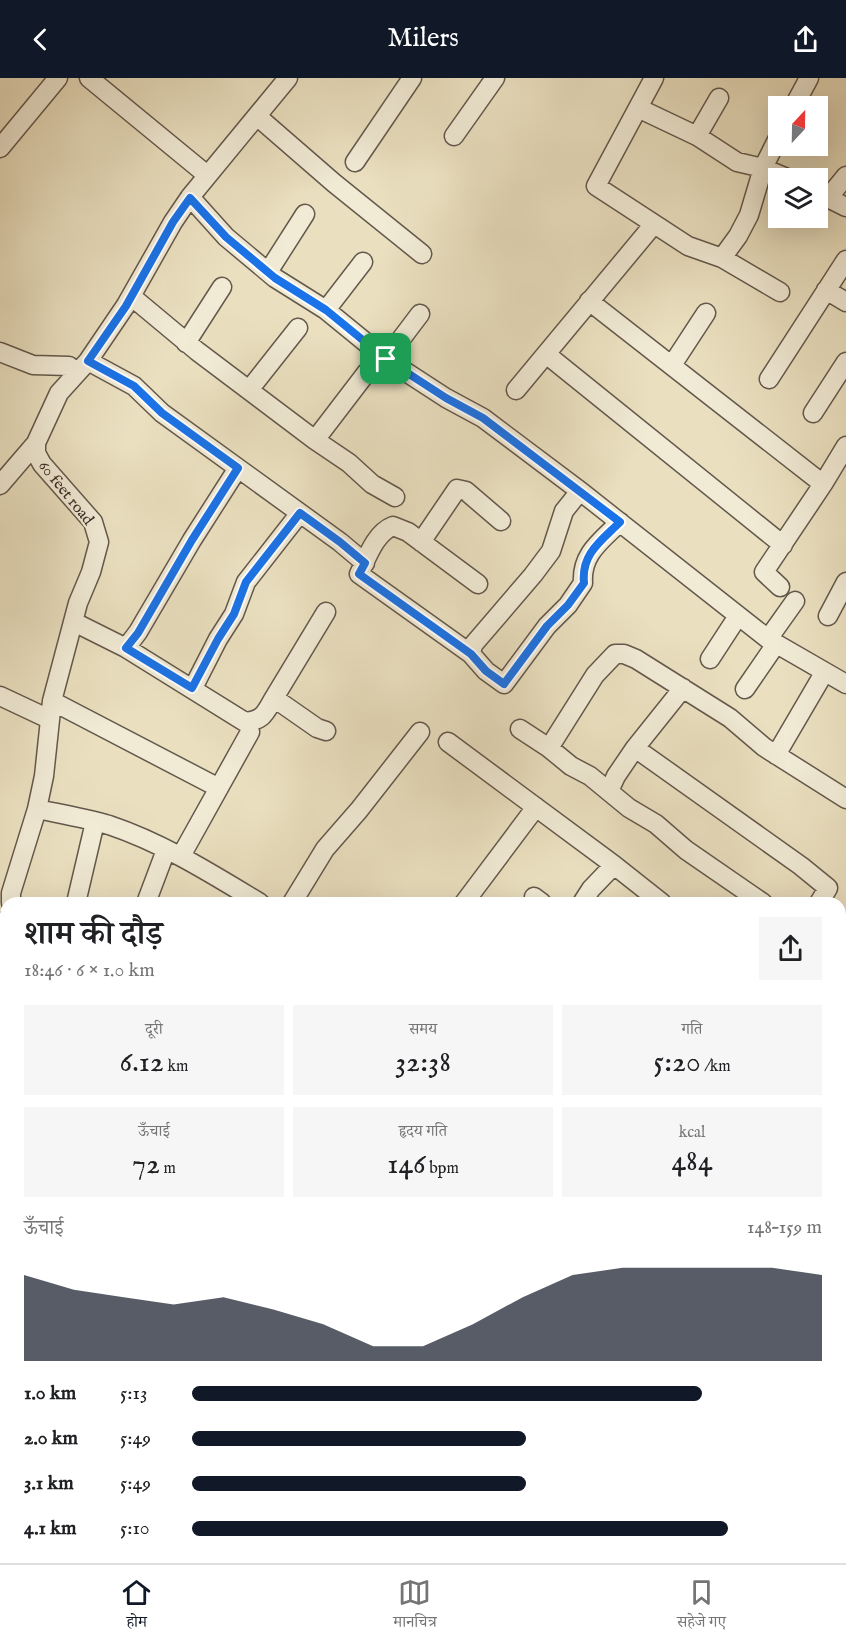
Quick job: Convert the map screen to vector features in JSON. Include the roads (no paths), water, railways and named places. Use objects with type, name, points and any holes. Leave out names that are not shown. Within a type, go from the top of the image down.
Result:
[{"type":"street","points":[[0,148],[58,78]]},
{"type":"street","points":[[89,78],[207,175]]},
{"type":"street","name":"60 feet road","points":[[7,895],[37,808],[44,776],[50,710],[78,603],[99,542],[93,522],[42,464],[36,453],[36,443],[59,393],[82,367],[131,296],[173,222],[207,175],[258,117],[288,78]]},
{"type":"street","points":[[355,162],[412,78]]},
{"type":"street","points":[[454,136],[495,78]]},
{"type":"street","points":[[654,78],[596,186],[688,246],[722,258],[780,292]]},
{"type":"street","points":[[799,96],[809,78]]},
{"type":"street","points":[[697,136],[719,98]]},
{"type":"street","points":[[638,108],[697,136],[737,162],[768,170]]},
{"type":"street","points":[[258,117],[334,183],[422,254]]},
{"type":"street","points":[[722,258],[738,236],[749,215],[770,156]]},
{"type":"street","points":[[828,191],[846,176]]},
{"type":"street","points":[[190,198],[226,237],[268,272],[326,310],[386,359],[446,398],[483,418],[772,642],[846,684]]},
{"type":"street","points":[[828,198],[846,207]]},
{"type":"street","points":[[268,272],[305,214]]},
{"type":"street","points":[[516,390],[654,224]]},
{"type":"street","points":[[769,379],[846,260]]},
{"type":"street","points":[[326,310],[363,262]]},
{"type":"street","points":[[186,343],[222,287]]},
{"type":"street","points":[[826,290],[846,302]]},
{"type":"street","points":[[131,296],[186,343],[315,440],[349,462],[372,484],[395,497]]},
{"type":"street","points":[[589,301],[823,484]]},
{"type":"street","points":[[672,365],[706,313]]},
{"type":"street","points":[[386,359],[420,314]]},
{"type":"street","points":[[249,390],[298,328]]},
{"type":"street","points":[[0,352],[33,365],[82,367],[134,386],[162,413],[340,542],[365,563]]},
{"type":"street","points":[[546,354],[783,545]]},
{"type":"street","points":[[813,413],[846,362]]},
{"type":"street","points":[[315,440],[367,372]]},
{"type":"street","points":[[0,485],[36,443]]},
{"type":"street","points":[[780,587],[764,572],[846,446]]},
{"type":"street","points":[[126,648],[138,633],[192,540],[238,468]]},
{"type":"street","points":[[421,542],[457,489],[466,491],[501,521]]},
{"type":"street","points":[[471,654],[476,640],[551,551],[564,511],[580,491]]},
{"type":"street","points":[[192,688],[234,614],[246,582],[300,513]]},
{"type":"street","points":[[477,584],[421,542],[399,527],[393,526],[386,528],[379,536],[359,574],[471,654],[486,671],[504,684],[547,626],[568,605],[584,583],[582,572],[588,554],[620,522]]},
{"type":"street","points":[[828,616],[846,582]]},
{"type":"street","points":[[745,689],[795,601]]},
{"type":"street","points":[[74,622],[126,648],[245,722],[255,721],[262,717],[326,612]]},
{"type":"street","points":[[711,659],[738,616]]},
{"type":"street","points":[[549,748],[595,675],[615,654],[624,654],[636,659],[730,718],[776,755],[846,799]]},
{"type":"street","points":[[776,755],[824,673]]},
{"type":"street","points":[[609,791],[635,748],[683,688]]},
{"type":"street","points":[[274,698],[316,728],[326,731]]},
{"type":"street","points":[[1,699],[50,710],[219,788]]},
{"type":"street","points":[[520,729],[609,791],[629,808],[656,824],[686,850],[754,897]]},
{"type":"street","points":[[149,897],[173,853],[219,788],[250,732]]},
{"type":"street","points":[[296,897],[325,849],[359,810],[420,732]]},
{"type":"street","points":[[448,742],[654,897]]},
{"type":"street","points":[[635,748],[828,888],[823,897]]},
{"type":"street","points":[[468,897],[536,807]]},
{"type":"street","points":[[37,808],[119,829],[173,853],[250,897]]},
{"type":"street","points":[[77,897],[94,822]]},
{"type":"street","points":[[586,897],[614,865]]}]
